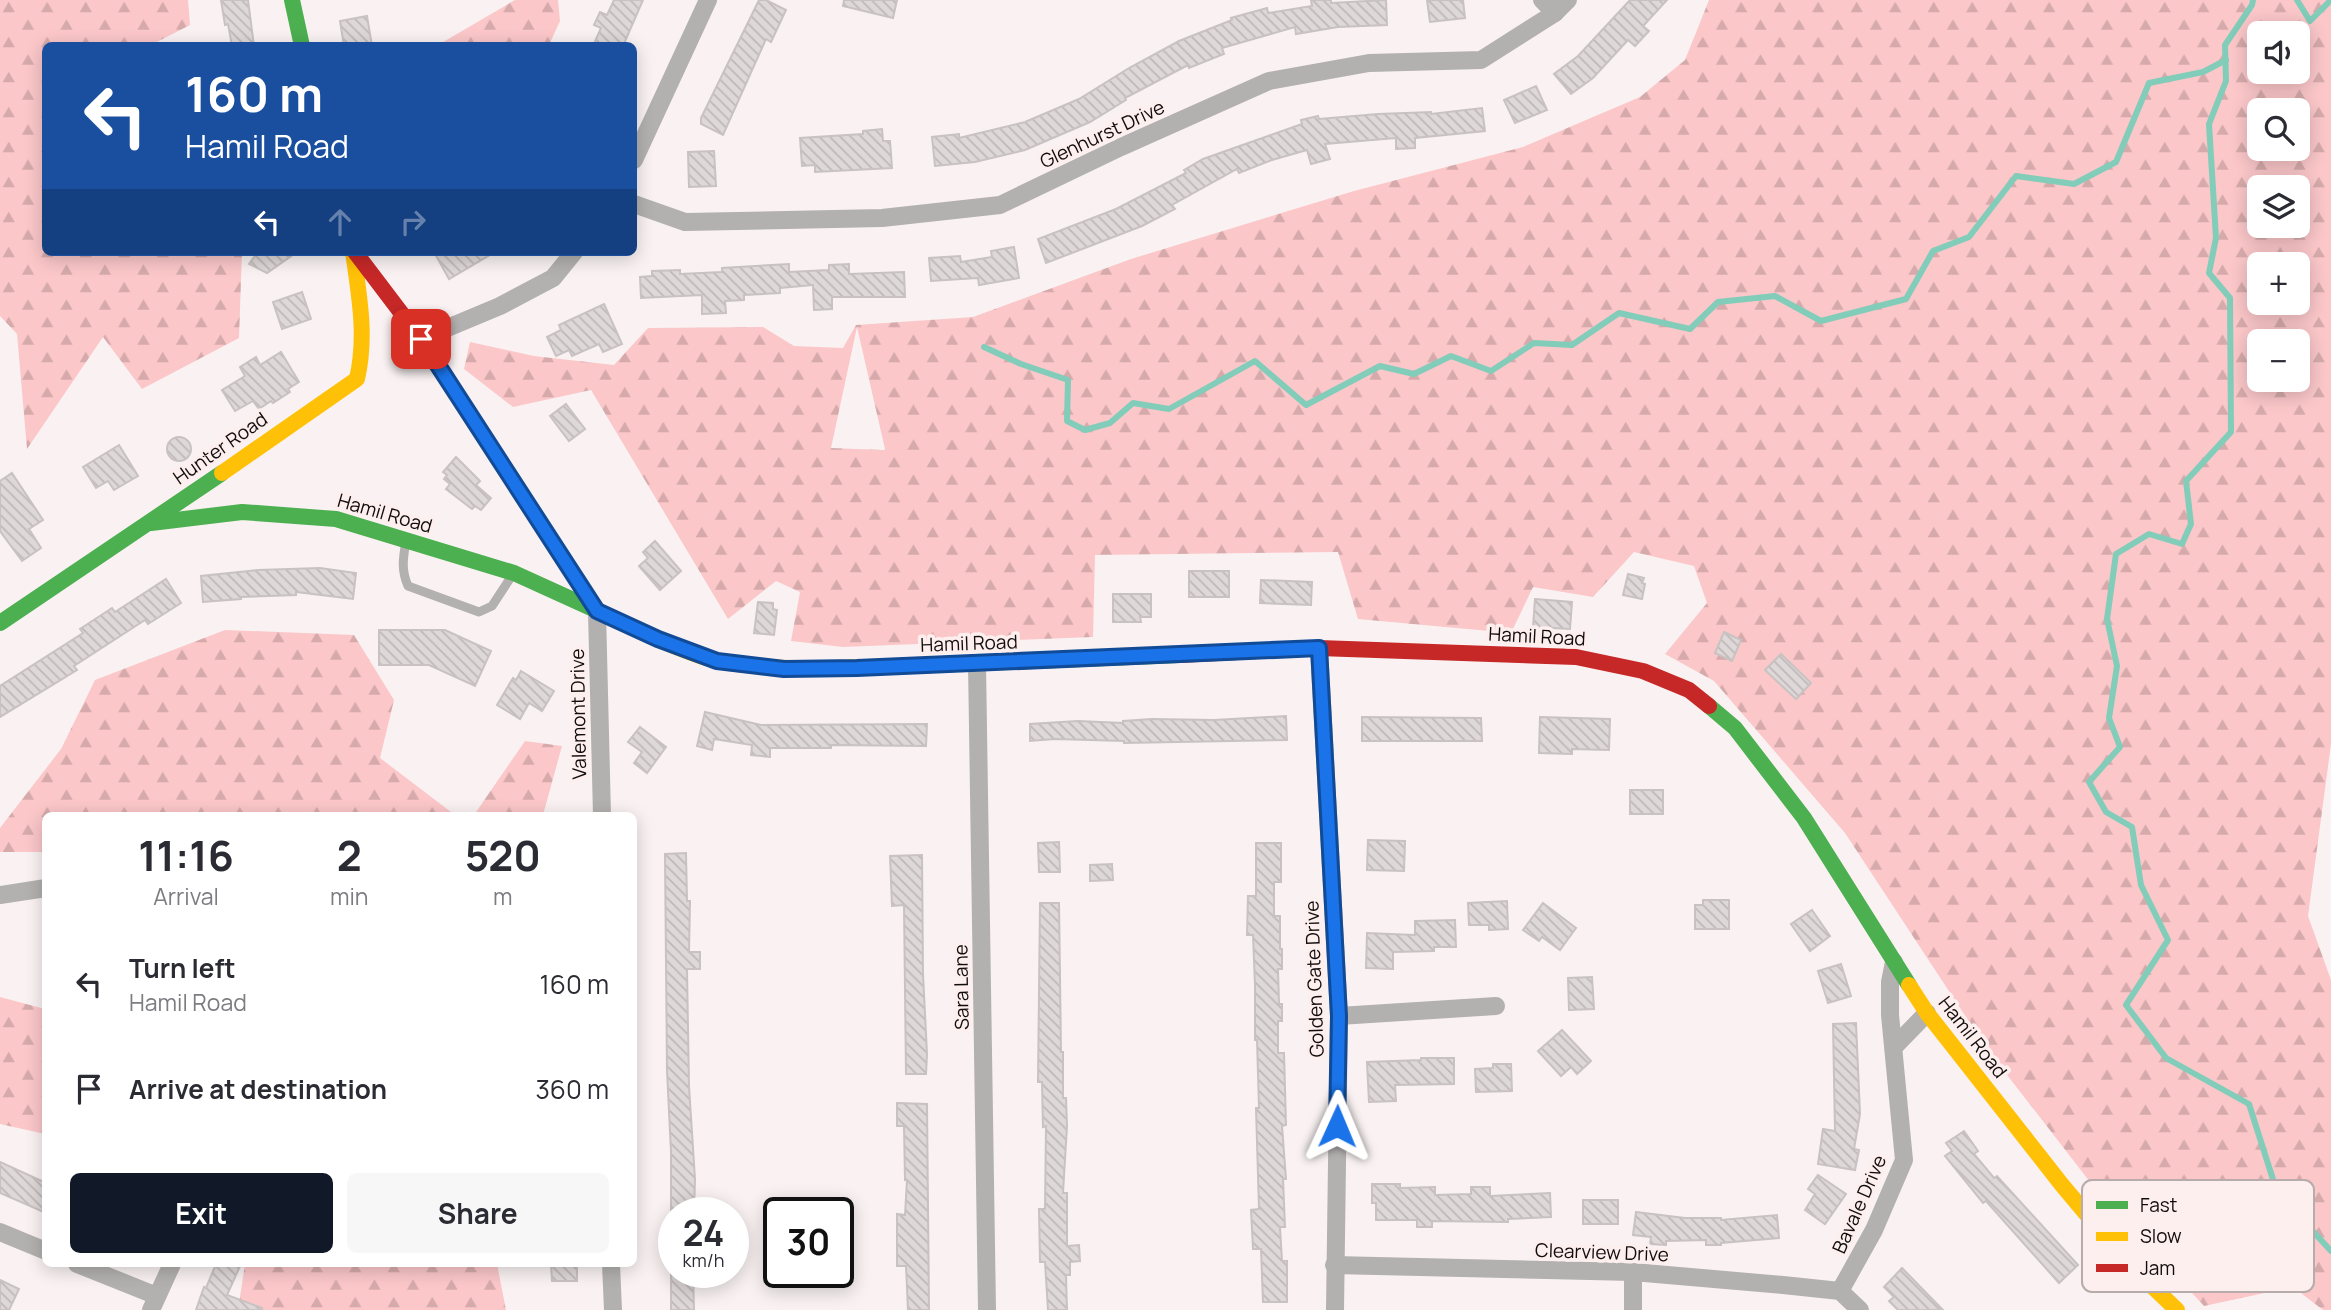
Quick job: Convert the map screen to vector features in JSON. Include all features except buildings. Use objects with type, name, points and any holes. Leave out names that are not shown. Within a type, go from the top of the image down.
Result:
[{"type":"street","points":[[292,0],[301,42]]},
{"type":"street","points":[[637,154],[708,0]]},
{"type":"street","points":[[1542,0],[1562,7]]},
{"type":"street","name":"Glenhurst Drive","points":[[637,205],[685,222],[882,218],[1000,205],[1269,81],[1369,63],[1482,60],[1562,7]]},
{"type":"street","name":"Hunter Road","points":[[3,615],[151,523],[357,379],[363,361],[364,335],[354,256]]},
{"type":"street","points":[[357,256],[421,339],[597,611]]},
{"type":"street","points":[[421,339],[500,306],[553,278],[571,256]]},
{"type":"street","name":"Hamil Road","points":[[151,523],[242,512],[336,519],[514,573],[658,639],[717,661],[784,669],[977,664],[1319,648],[1576,657],[1643,671],[1689,690],[1735,728],[1804,818],[1927,1013],[2082,1209]]},
{"type":"street","name":"Valemont Drive","points":[[597,611],[602,812]]},
{"type":"street","name":"Golden Gate Drive","points":[[1319,648],[1339,1016],[1335,1310]]},
{"type":"street","name":"Sara Lane","points":[[977,664],[987,1310]]},
{"type":"street","points":[[0,895],[42,889]]},
{"type":"street","name":"Bavale Drive","points":[[1840,1291],[1874,1230],[1904,1160],[1890,982],[1894,962]]},
{"type":"street","points":[[1339,1016],[1496,1006]]},
{"type":"street","points":[[1894,1047],[1927,1013]]},
{"type":"street","points":[[0,1232],[42,1249]]},
{"type":"street","name":"Clearview Drive","points":[[1334,1265],[1633,1272],[1840,1291]]},
{"type":"street","points":[[83,1267],[154,1303],[171,1267]]},
{"type":"street","points":[[611,1267],[612,1310]]},
{"type":"street","points":[[1633,1272],[1633,1310]]},
{"type":"street","points":[[1840,1291],[1860,1310]]},
{"type":"street","name":"Hamil Road","points":[[2159,1292],[2177,1310]]},
{"type":"lane","points":[[406,540],[402,561],[408,586],[467,609],[479,612],[492,606],[514,573]]},
{"type":"green space","points":[[0,0],[188,0],[190,25],[157,42],[42,42],[42,256],[242,256],[239,338],[142,389],[103,337],[27,449],[17,334],[0,316]]},
{"type":"green space","points":[[515,0],[558,0],[560,21],[550,42],[443,42]]},
{"type":"green space","points":[[1709,0],[2331,0],[2331,744],[2308,916],[2331,980],[2331,1310],[2323,1310],[2300,1292],[2314,1292],[2314,1180],[2088,1180],[1987,1049],[1845,833],[1714,681],[1665,654],[1707,603],[1694,566],[1634,552],[1593,597],[1533,587],[1511,633],[1358,619],[1338,552],[1095,555],[1093,637],[843,647],[791,641],[800,592],[776,581],[728,619],[591,390],[513,407],[464,369],[470,342],[534,356],[614,365],[648,328],[763,327],[794,346],[843,348],[856,325],[973,317],[1131,259],[1354,191],[1523,147],[1640,97],[1685,60]],"holes":[[[857,327],[885,449],[884,450],[831,448]]]},
{"type":"green space","points":[[225,630],[354,635],[394,700],[380,758],[451,812],[42,812],[42,852],[0,852],[0,828],[61,749],[95,680]]},
{"type":"green space","points":[[525,741],[562,746],[544,812],[476,812]]},
{"type":"green space","points":[[0,997],[42,1008],[42,1133],[0,1124]]},
{"type":"green space","points":[[245,1267],[498,1267],[506,1310],[238,1310]]},
{"type":"green space","points":[[2191,1292],[2270,1292],[2204,1306]]},
{"type":"waterway","points":[[2253,0],[2225,45],[2226,81],[2209,124],[2216,238],[2209,273],[2230,298],[2231,432],[2186,481],[2191,524],[2182,544],[2149,534],[2116,554],[2107,619],[2117,666],[2109,718],[2120,747],[2089,782],[2106,812],[2132,827],[2141,885],[2168,940],[2126,1005],[2166,1058],[2249,1104],[2273,1180]]},
{"type":"waterway","points":[[2297,0],[2310,21],[2331,0]]},
{"type":"waterway","points":[[984,347],[1021,364],[1068,380],[1067,421],[1085,430],[1110,423],[1133,403],[1169,409],[1255,361],[1306,405],[1380,366],[1414,374],[1451,356],[1491,371],[1534,343],[1572,345],[1619,313],[1690,329],[1718,302],[1775,296],[1821,321],[1906,299],[1933,251],[1969,237],[2016,176],[2074,184],[2116,162],[2149,83],[2203,72],[2226,60]]},
{"type":"waterway","points":[[2314,1232],[2331,1251]]},
{"type":"traffic: fast","points":[[292,0],[301,42]]},
{"type":"traffic: fast","points":[[0,623],[222,473]]},
{"type":"traffic: fast","points":[[151,523],[242,512],[336,519],[514,573],[624,623]]},
{"type":"traffic: fast","points":[[909,666],[1179,655]]},
{"type":"traffic: fast","points":[[1709,706],[1735,728],[1804,818],[1909,985]]},
{"type":"traffic: slow","points":[[222,473],[357,379],[362,331],[354,256]]},
{"type":"traffic: slow","points":[[624,623],[696,655],[743,665],[814,668],[909,666]]},
{"type":"traffic: slow","points":[[1909,985],[1927,1013],[2082,1209]]},
{"type":"traffic: slow","points":[[2158,1292],[2177,1310]]},
{"type":"traffic: jam","points":[[358,256],[421,339],[597,611]]},
{"type":"traffic: jam","points":[[1179,655],[1319,648],[1576,657],[1643,671],[1689,690],[1709,706]]},
{"type":"route","points":[[421,339],[597,611],[658,639],[717,661],[784,669],[857,668],[1319,648],[1339,1016],[1337,1126]]}]
